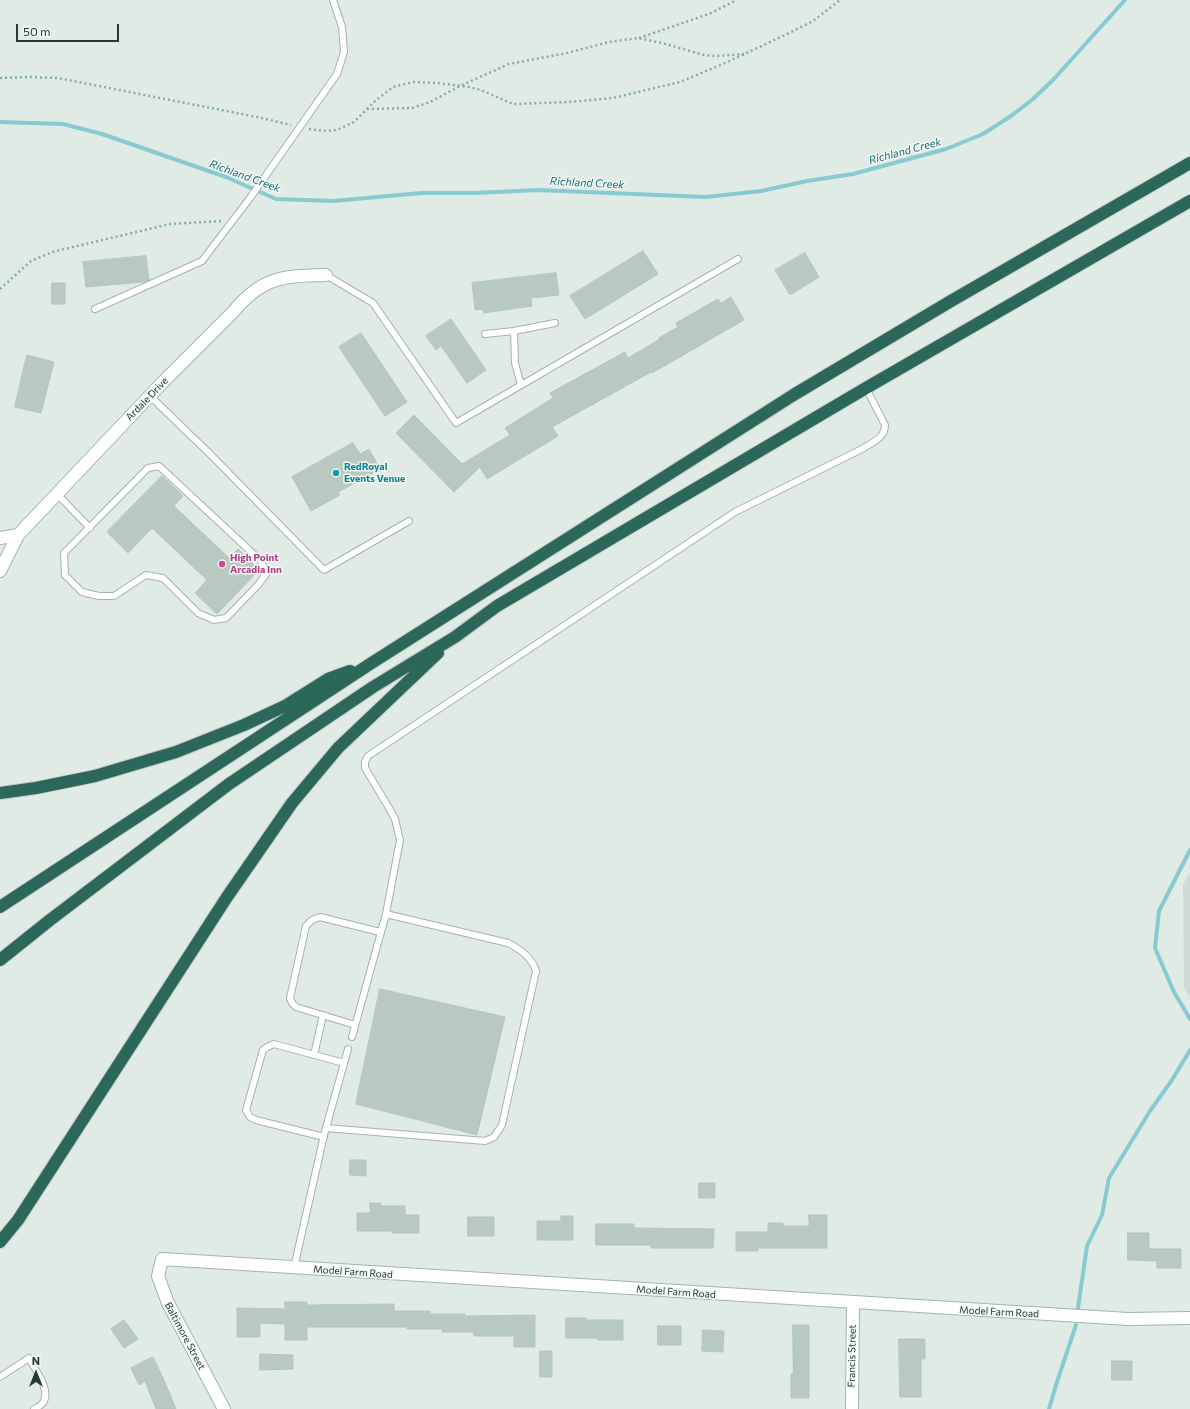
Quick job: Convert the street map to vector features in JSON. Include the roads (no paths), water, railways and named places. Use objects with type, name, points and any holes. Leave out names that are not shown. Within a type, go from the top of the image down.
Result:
[{"type":"highway","points":[[0,907],[370,664],[795,394],[958,297],[1190,163]]},
{"type":"highway","points":[[0,960],[56,915],[229,784],[373,687],[455,637],[497,606],[866,388],[1190,201]]},
{"type":"highway","points":[[0,1242],[18,1220],[227,897],[292,803],[338,748],[455,637]]},
{"type":"highway","points":[[0,793],[36,788],[95,776],[176,752],[244,725],[284,706],[328,679],[370,664]]},
{"type":"street","name":"Ardale Drive","points":[[0,570],[18,535],[150,396],[252,292],[270,282],[284,277],[299,275],[326,275]]},
{"type":"street","points":[[0,538],[18,535]]},
{"type":"street","name":"Model Farm Road","points":[[162,1259],[1128,1320],[1190,1318]]},
{"type":"street","name":"Baltimore Street","points":[[162,1259],[158,1276],[168,1303],[224,1409]]},
{"type":"street","name":"Francis Street","points":[[852,1409],[853,1303]]},
{"type":"lane","points":[[95,310],[202,261],[250,198],[337,74],[344,52],[342,27],[333,0]]},
{"type":"lane","points":[[326,275],[373,303],[456,423],[738,259]]},
{"type":"lane","points":[[485,334],[514,331],[555,323]]},
{"type":"lane","points":[[514,331],[515,363],[520,385]]},
{"type":"lane","points":[[352,1037],[386,914],[400,840],[390,808],[365,768],[365,762],[368,756],[735,512],[862,449],[880,438],[885,430],[885,425],[866,388]]},
{"type":"lane","points":[[150,396],[211,454],[324,570],[409,521]]},
{"type":"lane","points":[[160,466],[261,561],[266,574],[258,585],[226,618],[214,620],[198,613],[163,578],[146,575],[114,596],[99,596],[82,592],[65,575],[64,553],[90,528],[148,468],[160,466]]},
{"type":"lane","points":[[57,494],[90,528]]},
{"type":"lane","points":[[326,1128],[485,1141],[494,1137],[502,1125],[536,971],[535,966],[525,953],[508,943],[386,914]]},
{"type":"lane","points":[[355,1025],[296,1007],[292,1003],[290,998],[308,923],[312,920],[320,918],[380,932]]},
{"type":"lane","points":[[314,1055],[323,1015]]},
{"type":"lane","points":[[324,1137],[256,1120],[250,1117],[246,1110],[264,1050],[267,1047],[274,1044],[344,1063]]},
{"type":"lane","points":[[294,1268],[326,1128],[348,1049]]},
{"type":"lane","points":[[0,1377],[29,1358],[46,1389],[46,1396],[42,1404],[34,1409]]},
{"type":"waterway","name":"Richland Creek","points":[[0,122],[63,124],[102,134],[226,177],[276,199],[334,201],[421,193],[475,193],[538,190],[706,197],[761,191],[807,181],[853,174],[946,149],[983,134],[1011,116],[1033,99],[1053,80],[1125,0]]},
{"type":"waterway","points":[[1190,850],[1159,911],[1155,948],[1174,992],[1190,1019]]},
{"type":"waterway","points":[[1078,1308],[1087,1246],[1102,1215],[1109,1178],[1190,1050]]},
{"type":"waterway","points":[[1049,1409],[1076,1325]]},
{"type":"place","name":"RedRoyal Events Venue","points":[[336,473]]},
{"type":"place","name":"High Point Arcadia Inn","points":[[222,564]]}]
